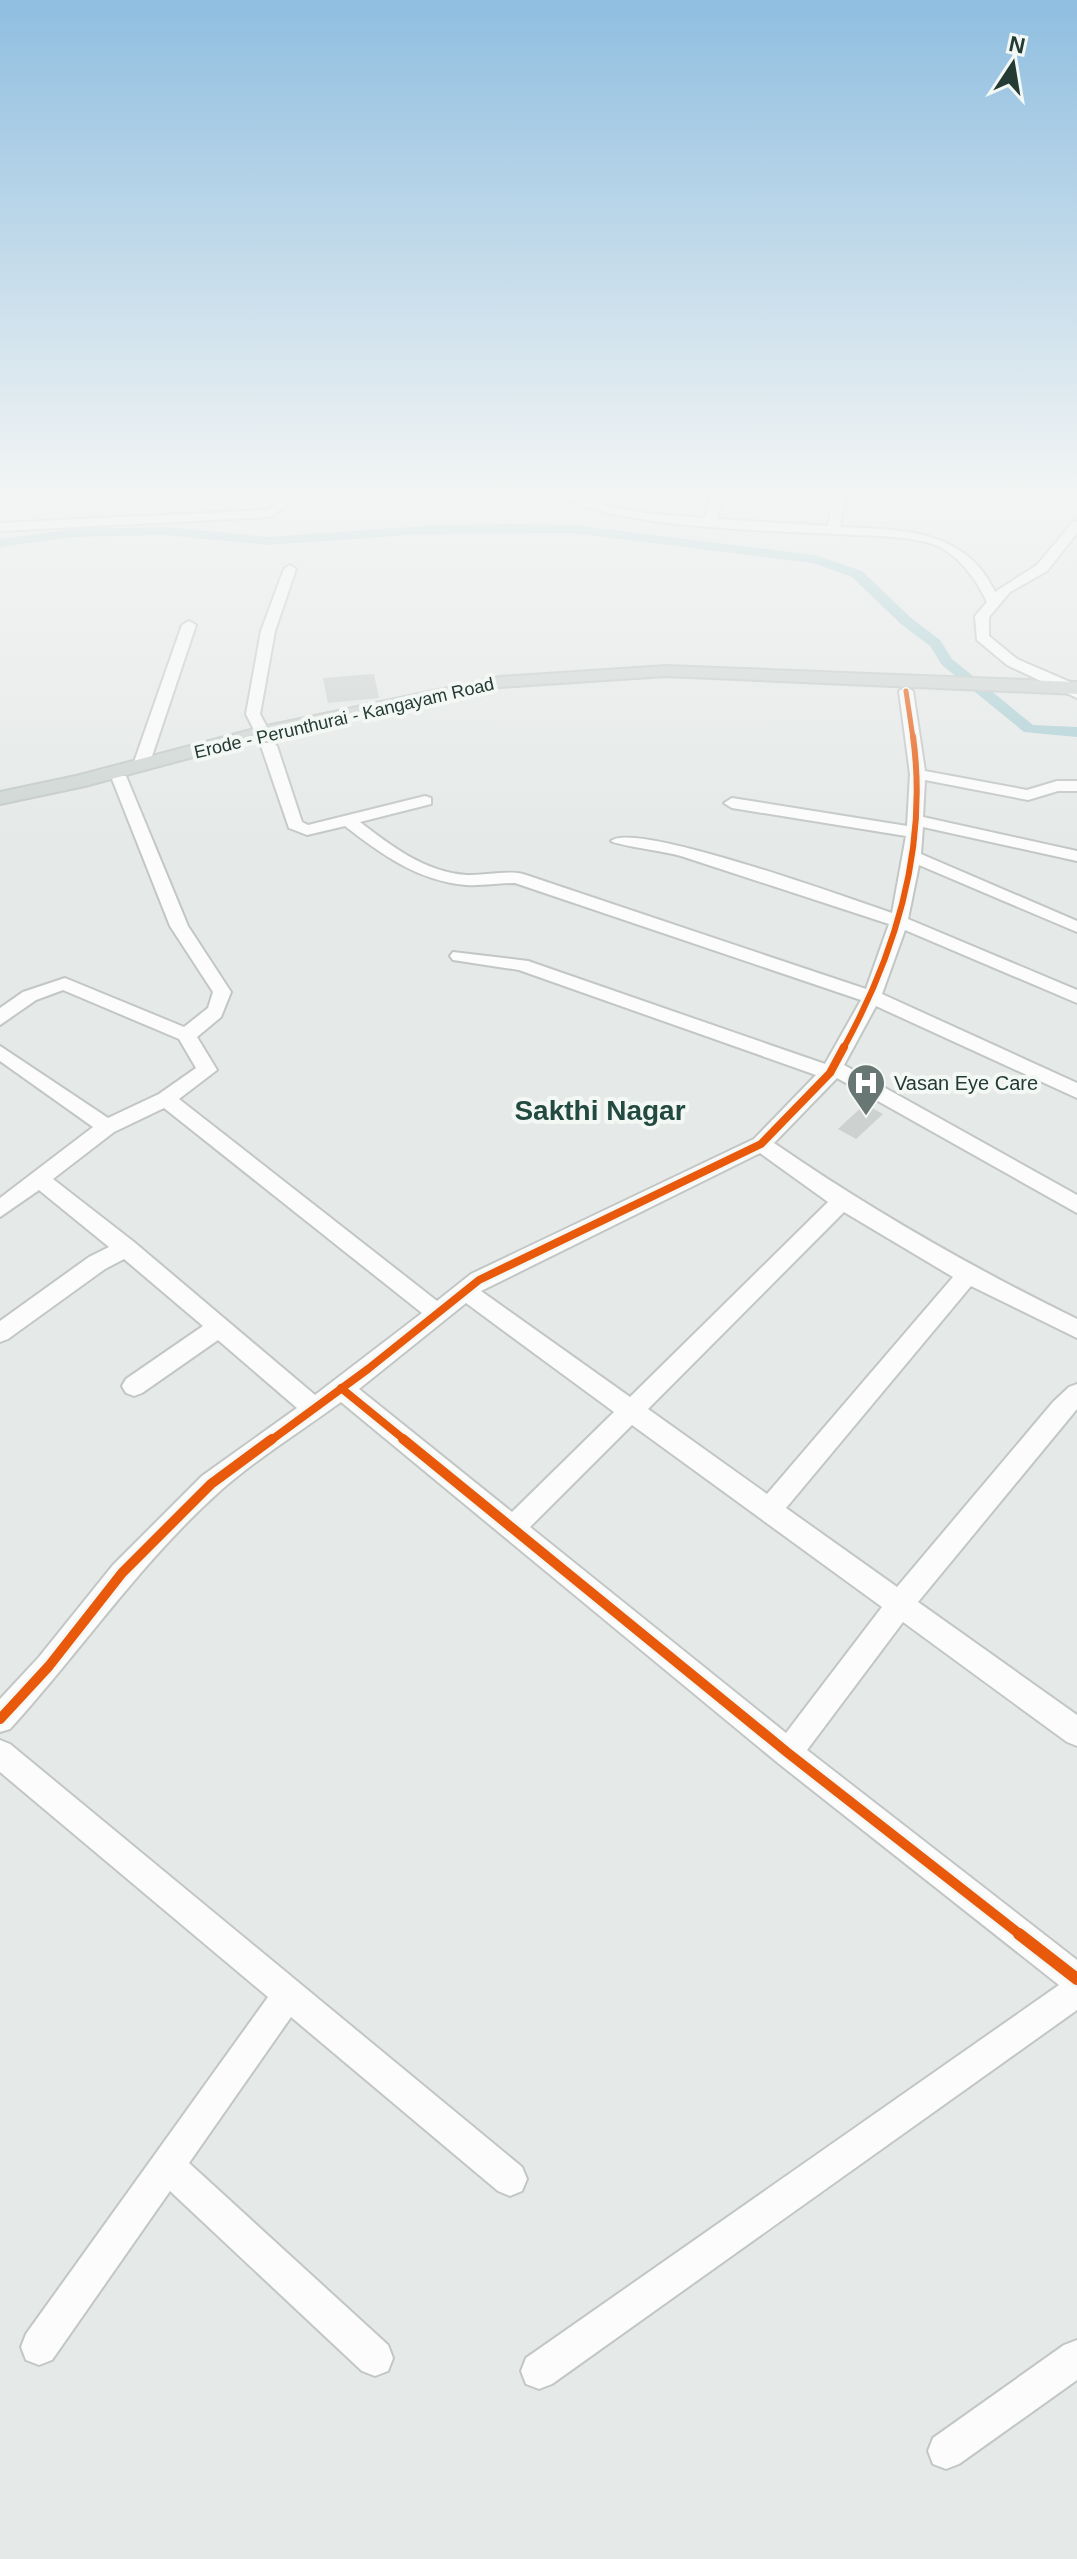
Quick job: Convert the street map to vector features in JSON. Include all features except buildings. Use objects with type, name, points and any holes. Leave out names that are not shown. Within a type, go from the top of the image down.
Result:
[{"type":"main road","name":"Erode - Perunthurai - Kangayam Road","points":[[0,798],[141,765],[504,693],[525,685],[666,671],[1076,692]]},
{"type":"main road","name":"Erode - Perunthurai - Kangayam Road","points":[[525,685],[651,681],[906,691],[944,687]]},
{"type":"main road","name":"Erode - Perunthurai - Kangayam Road","points":[[0,806],[120,779],[266,739]]},
{"type":"street","points":[[275,610],[268,631],[253,714],[266,739],[295,825],[307,830],[425,801]]},
{"type":"street","points":[[986,610],[982,616],[982,637],[1012,662],[1076,692]]},
{"type":"street","points":[[141,765],[189,625]]},
{"type":"street","points":[[0,1719],[49,1666],[122,1573],[211,1484],[479,1280],[761,1144],[832,1070],[872,997],[899,921],[913,856],[918,774],[906,691]]},
{"type":"street","points":[[918,774],[1028,795],[1057,786],[1077,786]]},
{"type":"street","points":[[120,779],[179,926],[222,992],[216,1014],[186,1035]]},
{"type":"street","points":[[732,803],[914,826],[1077,856]]},
{"type":"street","points":[[348,820],[399,860],[438,875],[467,880],[517,878],[872,997],[1077,1091]]},
{"type":"street","points":[[619,841],[647,842],[687,852],[899,921],[1077,997]]},
{"type":"street","points":[[913,856],[1077,927]]},
{"type":"street","points":[[459,956],[522,965],[832,1070],[1077,1205]]},
{"type":"street","points":[[0,1019],[12,1005],[44,989],[65,984],[186,1035],[207,1070],[166,1099],[107,1127],[40,1180],[5,1198]]},
{"type":"street","points":[[0,1052],[107,1127]]},
{"type":"street","points":[[166,1099],[437,1313]]},
{"type":"street","points":[[761,1144],[842,1201],[968,1275],[1077,1329]]},
{"type":"street","points":[[40,1180],[126,1248],[314,1408]]},
{"type":"street","points":[[512,1529],[842,1201]]},
{"type":"street","points":[[0,1333],[97,1263],[126,1248]]},
{"type":"street","points":[[769,1510],[968,1275]]},
{"type":"street","points":[[465,1291],[1077,1732]]},
{"type":"street","points":[[134,1386],[219,1327]]},
{"type":"street","points":[[341,1388],[788,1753],[1077,1979]]},
{"type":"street","points":[[788,1753],[900,1604],[1072,1407]]},
{"type":"street","points":[[0,1754],[510,2179]]},
{"type":"street","points":[[539,2371],[1077,1991]]},
{"type":"street","points":[[39,2347],[288,1995]]},
{"type":"street","points":[[167,2166],[375,2358]]},
{"type":"street","points":[[946,2451],[1077,2358]]},
{"type":"waterway","points":[[895,610],[935,643],[947,662],[1029,729],[1077,732]]},
{"type":"cycle path","points":[[0,1719],[49,1666],[122,1573],[211,1484],[368,1369],[479,1280],[761,1144],[830,1073],[872,997],[899,921],[913,856],[918,774],[906,691]]},
{"type":"cycle path","points":[[341,1388],[788,1753],[1077,1979]]},
{"type":"place","name":"Vasan Eye Care","points":[[866,1117]]},
{"type":"district","name":"Sakthi Nagar","points":[[600,1110]]}]
